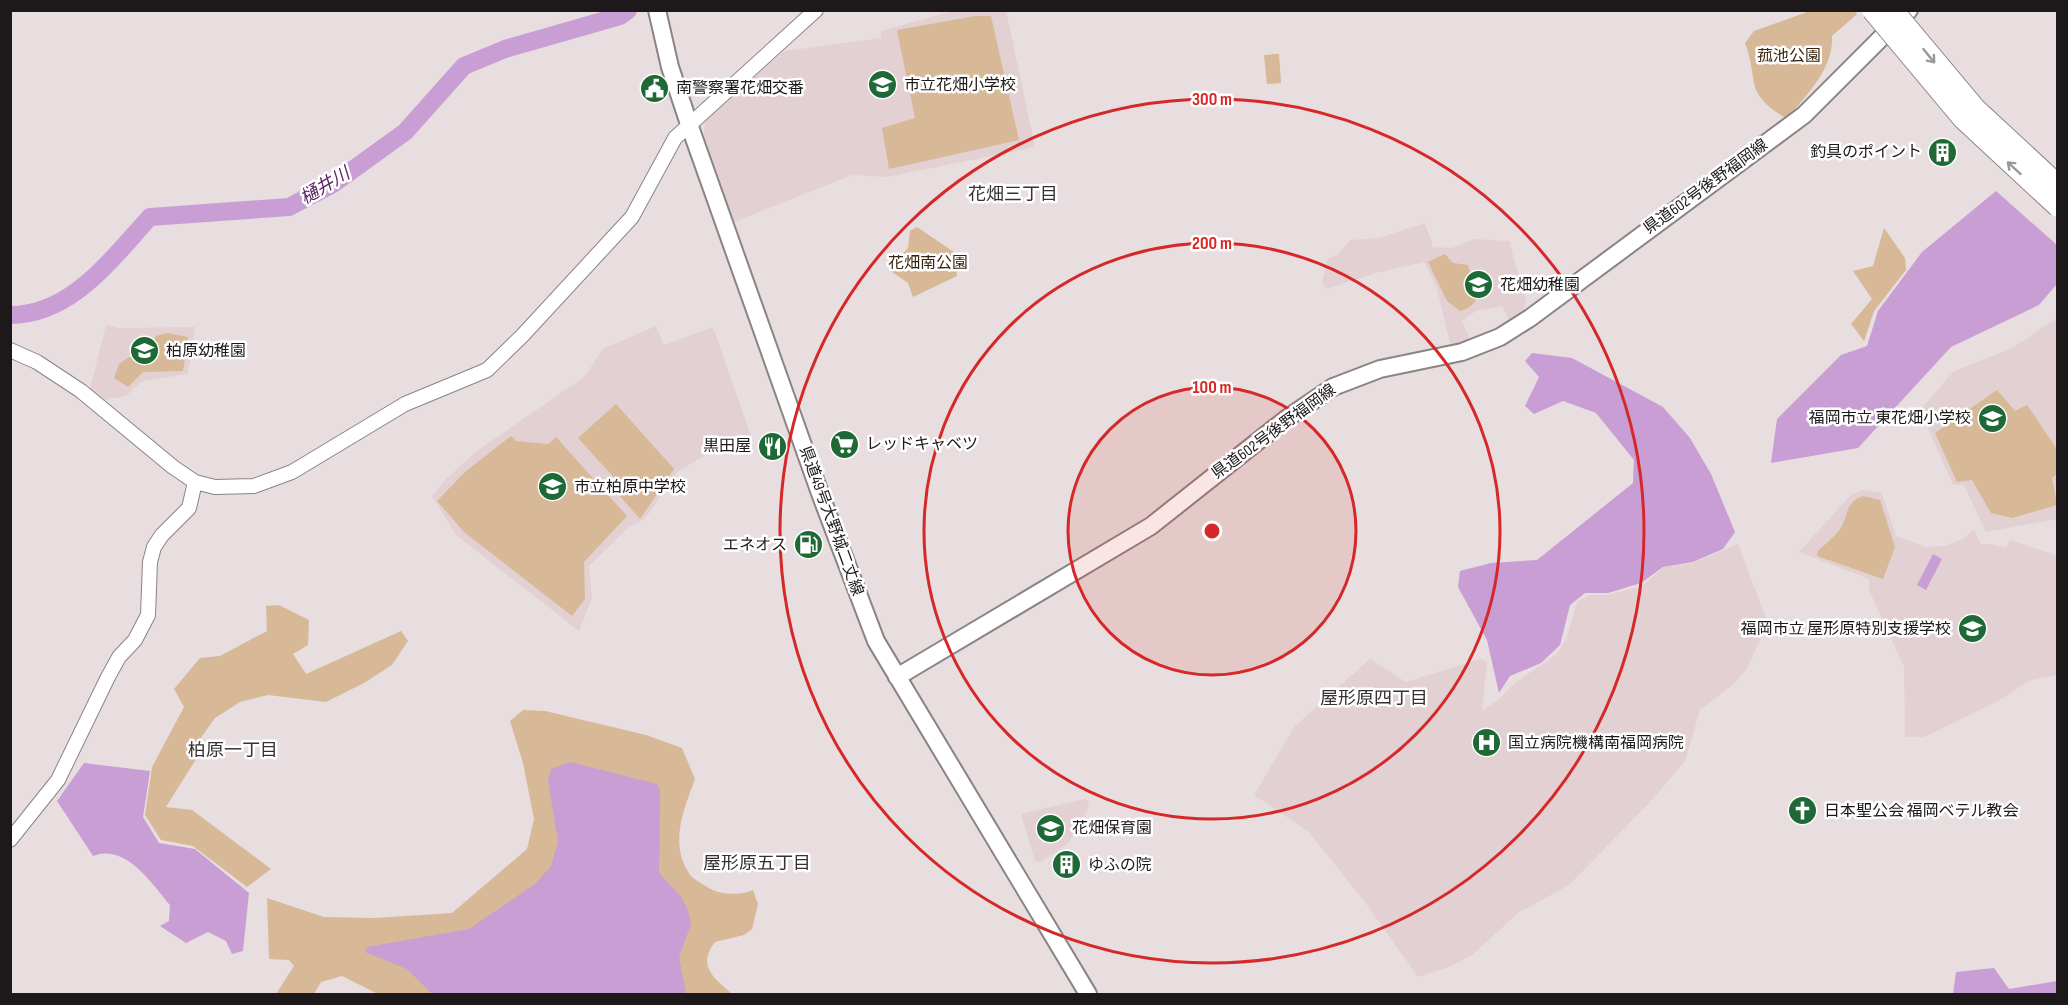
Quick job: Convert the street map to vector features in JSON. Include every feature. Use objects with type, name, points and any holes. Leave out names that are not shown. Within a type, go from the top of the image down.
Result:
[{"type":"highway","points":[[1872,10],[1963,119],[2058,207]]},
{"type":"highway","points":[[1893,10],[1975,108],[2058,185]]},
{"type":"main road","name":"県道49号大野城二丈線","points":[[657,10],[670,67],[689,124],[824,505],[876,641],[1088,994]]},
{"type":"main road","name":"県道602号後野福岡線","points":[[897,677],[1151,526],[1286,419],[1333,387],[1380,369],[1462,352],[1500,337],[1530,318],[1804,115],[1909,10]]},
{"type":"street","points":[[10,350],[38,362],[81,390],[173,467],[195,482],[215,487],[254,486],[292,472],[405,404],[487,370],[522,336],[632,217],[675,138],[816,10]]},
{"type":"street","points":[[10,840],[58,780],[108,677],[119,657],[135,640],[148,615],[150,562],[154,547],[162,534],[189,508],[195,482]]},
{"type":"shaded area","name":"市立花畑小学校","points":[[1006,10],[1035,147],[887,177],[852,175],[734,222],[704,134],[705,119],[785,51],[881,38],[881,31],[953,11]]},
{"type":"shaded area","points":[[1996,191],[2057,245],[2057,284],[2039,305],[1951,347],[1858,448],[1771,463],[1777,419],[1841,355],[1867,346],[1878,311],[1922,252]]},
{"type":"shaded area","name":"花畑幼稚園","points":[[1425,223],[1433,247],[1452,248],[1474,239],[1509,241],[1526,301],[1523,312],[1509,320],[1502,306],[1476,311],[1462,321],[1471,342],[1451,348],[1437,288],[1424,262],[1379,272],[1327,289],[1322,283],[1328,258],[1339,254],[1350,240],[1379,238]]},
{"type":"shaded area","name":"福岡市立 東花畑小学校","points":[[2057,318],[2057,519],[1986,532],[1964,485],[1953,485],[1928,428],[1923,407],[1954,371],[2011,349]]},
{"type":"shaded area","name":"柏原幼稚園","points":[[106,325],[119,328],[195,327],[188,374],[142,381],[126,396],[105,400],[90,389]]},
{"type":"shaded area","name":"市立柏原中学校","points":[[656,326],[664,345],[713,327],[751,436],[733,439],[677,472],[645,519],[629,527],[589,566],[592,598],[579,631],[456,535],[432,496],[447,478],[477,451],[584,377],[603,349]]},
{"type":"shaded area","points":[[1532,353],[1572,358],[1663,407],[1690,438],[1711,474],[1735,532],[1723,549],[1693,562],[1663,567],[1641,583],[1608,593],[1585,593],[1570,605],[1560,645],[1541,663],[1510,676],[1499,693],[1487,640],[1458,587],[1460,571],[1491,563],[1537,560],[1633,483],[1634,460],[1596,413],[1563,401],[1534,414],[1525,406],[1539,377],[1525,361]]},
{"type":"shaded area","name":"福岡市立 屋形原特別支援学校","points":[[1862,490],[1882,493],[1896,536],[1926,547],[1944,546],[1961,540],[1974,529],[1981,545],[1991,544],[2006,548],[2010,540],[2058,556],[2057,675],[2030,680],[1998,701],[1924,737],[1905,737],[1904,667],[1869,590],[1869,579],[1799,552],[1851,495]]},
{"type":"shaded area","name":"国立病院機構南福岡病院","points":[[1738,544],[1766,618],[1761,638],[1747,668],[1736,682],[1700,710],[1685,761],[1651,801],[1569,885],[1518,913],[1472,955],[1449,967],[1418,977],[1364,901],[1308,831],[1254,795],[1295,726],[1370,659],[1406,682],[1480,659],[1487,662],[1482,711],[1498,700],[1515,683],[1557,654],[1567,637],[1577,602],[1590,595],[1608,595],[1642,586],[1664,567],[1693,563]]},
{"type":"shaded area","points":[[1933,554],[1942,559],[1926,590],[1917,585]]},
{"type":"shaded area","points":[[570,762],[657,784],[660,789],[659,873],[682,898],[691,924],[679,957],[686,994],[432,994],[407,969],[365,952],[367,947],[469,929],[535,884],[551,866],[558,842],[548,781],[551,769]]},
{"type":"shaded area","points":[[84,763],[150,771],[143,817],[159,843],[195,849],[249,893],[243,951],[232,954],[226,941],[208,932],[186,943],[160,926],[169,921],[170,905],[137,868],[116,855],[93,856],[57,801]]},
{"type":"shaded area","name":"花畑保育園","points":[[1085,799],[1089,803],[1088,809],[1069,842],[1040,862],[1035,861],[1021,814]]},
{"type":"shaded area","points":[[1994,968],[2009,989],[2057,981],[2057,994],[1953,994],[1956,972]]},
{"type":"green space","name":"菰池公園","points":[[1810,11],[1855,11],[1857,14],[1832,36],[1824,70],[1787,119],[1764,101],[1758,93],[1745,43],[1754,31]]},
{"type":"green space","points":[[975,16],[991,16],[1019,140],[889,169],[882,128],[915,118],[897,30]]},
{"type":"green space","points":[[1279,54],[1281,83],[1267,84],[1264,55]]},
{"type":"green space","name":"花畑南公園","points":[[917,227],[954,252],[957,276],[913,297],[908,283],[889,270],[908,248],[910,231]]},
{"type":"green space","points":[[1884,228],[1905,258],[1906,270],[1874,311],[1864,341],[1851,324],[1872,299],[1853,271],[1873,266]]},
{"type":"green space","points":[[1445,254],[1453,263],[1468,265],[1478,295],[1471,306],[1460,311],[1447,301],[1428,262]]},
{"type":"green space","points":[[167,333],[188,337],[183,371],[143,372],[128,387],[114,378],[119,364],[129,357],[146,361],[156,336]]},
{"type":"green space","points":[[1997,390],[2015,411],[2027,405],[2057,449],[2057,474],[2052,478],[2057,505],[2012,518],[1991,513],[1972,480],[1957,482],[1935,433]]},
{"type":"green space","points":[[616,404],[674,469],[640,519],[618,494],[619,483],[578,438]]},
{"type":"green space","points":[[511,436],[516,441],[548,444],[556,437],[627,516],[584,562],[585,599],[572,616],[464,532],[437,501],[465,472]]},
{"type":"green space","points":[[1863,496],[1880,500],[1895,547],[1883,579],[1817,556],[1818,551],[1842,526],[1851,504]]},
{"type":"green space","points":[[279,605],[309,620],[308,645],[293,654],[306,674],[401,631],[408,641],[392,665],[364,683],[326,702],[268,695],[240,702],[215,718],[200,739],[198,756],[166,807],[192,810],[271,869],[247,887],[193,846],[161,840],[145,815],[152,767],[184,707],[174,689],[200,658],[220,656],[267,631],[266,606]]},
{"type":"green space","points":[[523,710],[545,711],[646,735],[682,748],[695,779],[680,826],[680,850],[683,862],[690,875],[707,887],[717,892],[730,894],[753,890],[758,904],[752,929],[744,935],[715,942],[707,958],[710,971],[732,994],[378,994],[342,976],[321,982],[314,994],[276,994],[294,966],[289,960],[269,959],[267,898],[324,917],[375,918],[452,913],[527,849],[534,819],[523,763],[510,721]]},
{"type":"waterway","name":"樋井川","points":[[10,315],[32,312],[72,295],[105,266],[150,217],[289,207],[333,184],[405,132],[464,66],[505,49],[620,16],[628,10]]},
{"type":"place","name":"市立花畑小学校","points":[[883,85]]},
{"type":"place","name":"南警察署花畑交番","points":[[655,88]]},
{"type":"place","name":"釣具のポイント","points":[[1943,152]]},
{"type":"place","name":"花畑幼稚園","points":[[1479,285]]},
{"type":"place","name":"柏原幼稚園","points":[[145,351]]},
{"type":"place","name":"福岡市立 東花畑小学校","points":[[1992,418]]},
{"type":"place","name":"レッドキャベツ","points":[[845,444]]},
{"type":"place","name":"黒田屋","points":[[772,446]]},
{"type":"place","name":"市立柏原中学校","points":[[553,487]]},
{"type":"place","name":"エネオス","points":[[808,545]]},
{"type":"place","name":"福岡市立 屋形原特別支援学校","points":[[1972,629]]},
{"type":"place","name":"国立病院機構南福岡病院","points":[[1487,743]]},
{"type":"place","name":"日本聖公会 福岡ベテル教会","points":[[1803,811]]},
{"type":"place","name":"花畑保育園","points":[[1051,828]]},
{"type":"place","name":"ゆふの院","points":[[1067,865]]},
{"type":"district","name":"花畑三丁目","points":[[1013,194]]},
{"type":"district","name":"屋形原四丁目","points":[[1374,698]]},
{"type":"district","name":"柏原一丁目","points":[[233,750]]},
{"type":"district","name":"屋形原五丁目","points":[[757,863]]}]
